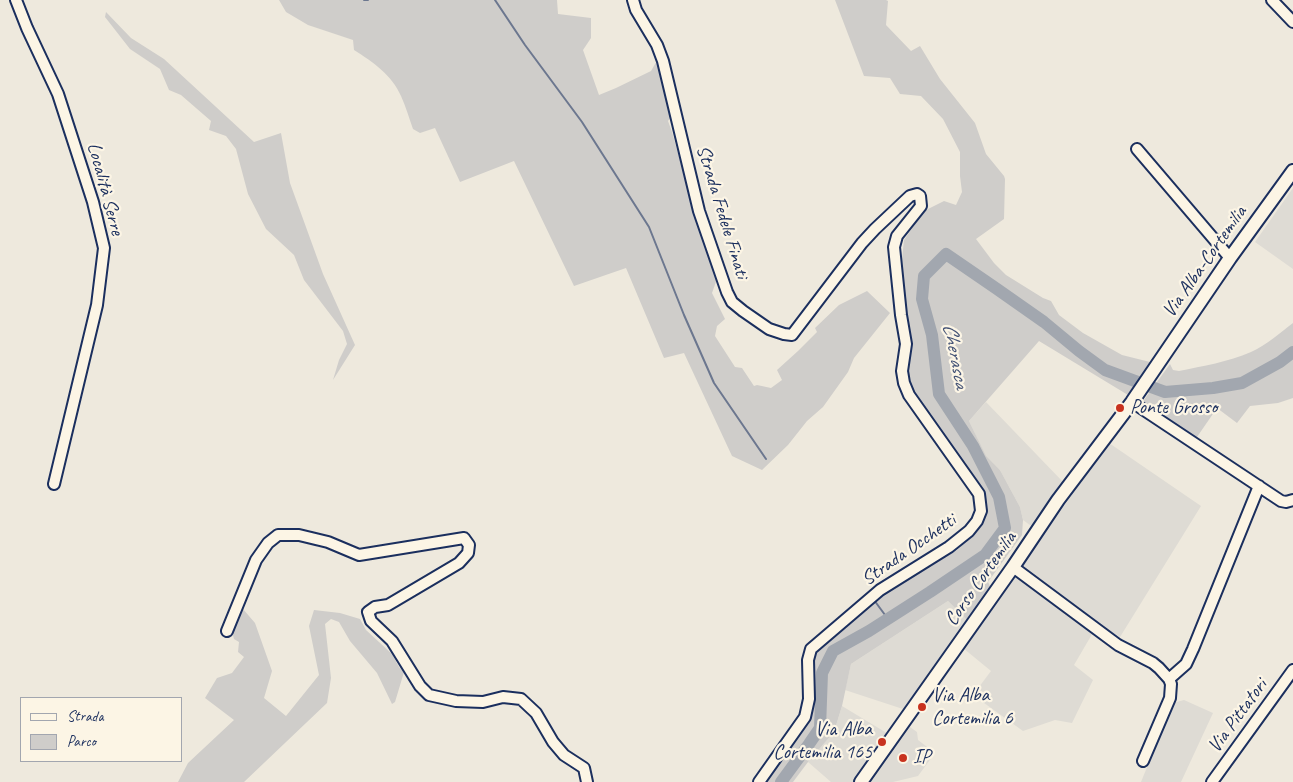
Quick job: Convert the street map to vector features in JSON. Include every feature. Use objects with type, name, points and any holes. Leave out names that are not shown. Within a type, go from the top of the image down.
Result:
[{"type":"main road","name":"Via Alba-Cortemilia","points":[[1133,400],[1230,258],[1293,171]]},
{"type":"main road","name":"Corso Cortemilia","points":[[861,782],[1013,568],[1058,500],[1133,400]]},
{"type":"street","name":"Località Serre","points":[[16,0],[58,94],[93,202],[104,248],[97,305],[54,484]]},
{"type":"street","name":"Strada Fedele Finati","points":[[633,0],[636,10],[657,45],[663,61],[699,211],[732,302],[769,330],[792,335],[862,243],[910,196],[919,194]]},
{"type":"street","points":[[1272,0],[1293,22]]},
{"type":"street","points":[[1137,149],[1230,258]]},
{"type":"street","name":"Strada Occhetti","points":[[759,782],[805,717],[809,699],[808,660],[811,649],[880,590],[949,547],[969,531],[977,521],[981,511],[979,494],[909,395],[904,383],[902,371],[906,344],[898,297],[894,247],[897,236],[921,206],[919,194]]},
{"type":"street","points":[[1133,400],[1281,501],[1293,500]]},
{"type":"street","points":[[1169,679],[1186,664],[1194,649],[1259,486]]},
{"type":"street","points":[[227,631],[256,560],[268,543],[278,535],[299,535],[328,542],[358,555],[464,538],[469,545],[468,553],[459,563],[388,605],[375,607],[368,612],[370,621],[392,641],[420,686],[429,695],[456,701],[483,702],[503,697],[521,699],[536,713],[553,742],[564,755],[584,768],[587,782]]},
{"type":"street","points":[[1013,568],[1118,645],[1153,663],[1169,679],[1172,688],[1170,698],[1143,761]]},
{"type":"street","name":"Via Pittatori","points":[[1212,782],[1293,670]]},
{"type":"shaded area","points":[[1293,188],[1293,269],[1255,242]]},
{"type":"shaded area","points":[[986,402],[1064,483],[1034,528],[1023,520],[1020,507],[1000,470],[986,457],[969,421]]},
{"type":"shaded area","points":[[1109,443],[1201,506],[1120,637],[1098,624],[1074,665],[1093,680],[1072,723],[1055,720],[1023,731],[973,695],[991,671],[963,648]]},
{"type":"shaded area","points":[[948,601],[968,621],[906,710],[845,690],[851,664]]},
{"type":"shaded area","points":[[1184,700],[1213,713],[1181,782],[1141,782],[1173,703]]},
{"type":"shaded area","points":[[842,706],[890,735],[854,782],[831,782],[808,762],[834,732]]},
{"type":"shaded area","points":[[910,727],[917,732],[918,740],[935,753],[918,776],[893,782],[871,782]]},
{"type":"green space","points":[[279,0],[557,0],[558,14],[591,18],[591,38],[583,50],[599,95],[651,71],[658,59],[673,114],[668,121],[692,203],[718,276],[712,293],[725,319],[717,326],[715,336],[735,367],[742,368],[754,386],[771,388],[782,380],[777,370],[817,332],[815,328],[839,305],[867,291],[890,313],[854,358],[848,372],[823,407],[807,421],[788,445],[762,470],[732,456],[684,353],[664,358],[626,268],[574,286],[514,161],[460,182],[435,128],[420,133],[413,129],[404,104],[393,82],[368,59],[354,50],[353,40],[308,25],[286,12]]},
{"type":"green space","points":[[835,0],[888,1],[886,25],[911,51],[920,46],[940,79],[975,123],[986,154],[1005,179],[1004,219],[976,239],[994,263],[1006,275],[1051,301],[1059,315],[1083,333],[1122,355],[1150,362],[1128,395],[1039,341],[969,421],[986,456],[1000,470],[1020,507],[1023,520],[1022,535],[988,582],[991,588],[968,621],[948,601],[851,664],[834,732],[793,782],[764,782],[806,718],[813,661],[818,649],[881,595],[957,550],[974,534],[983,521],[985,508],[914,397],[908,384],[901,268],[904,240],[924,211],[944,201],[956,205],[962,192],[960,152],[943,119],[921,96],[900,94],[890,78],[864,76]]},
{"type":"green space","points":[[106,12],[131,38],[164,59],[254,142],[281,133],[290,183],[323,274],[355,345],[333,380],[339,360],[347,344],[343,331],[304,280],[294,255],[266,229],[248,194],[236,149],[226,136],[209,130],[211,121],[181,95],[169,90],[160,69],[130,49],[105,17]]},
{"type":"green space","points":[[1293,323],[1293,398],[1278,403],[1250,406],[1237,423],[1217,408],[1197,437],[1191,437],[1141,404],[1170,364],[1173,370],[1179,371],[1251,352],[1273,339]]},
{"type":"green space","points":[[243,609],[255,623],[272,671],[264,698],[286,716],[319,675],[309,626],[314,610],[340,613],[360,619],[366,630],[392,654],[404,672],[395,702],[392,704],[377,673],[350,641],[339,622],[331,619],[325,624],[331,678],[327,703],[244,782],[178,782],[188,763],[234,720],[205,698],[217,678],[232,673],[244,657],[238,652],[239,642],[234,639],[232,631]]},
{"type":"waterway","points":[[495,0],[525,45],[582,122],[649,227],[684,315],[714,383],[766,459]]},
{"type":"waterway","name":"Cherasca","points":[[781,782],[820,728],[822,673],[833,651],[869,631],[985,555],[1005,528],[999,497],[973,446],[939,394],[932,335],[922,299],[924,276],[946,254],[1044,322],[1105,370],[1165,392],[1213,388],[1242,383],[1280,362],[1293,352]]},
{"type":"waterway","points":[[874,600],[888,619]]},
{"type":"place","name":"Ponte Grosso","points":[[1120,408]]},
{"type":"place","name":"Via Alba Cortemilia 6","points":[[922,707]]},
{"type":"place","name":"Via Alba Cortemilia 165","points":[[882,742]]},
{"type":"place","name":"IP","points":[[903,758]]}]
